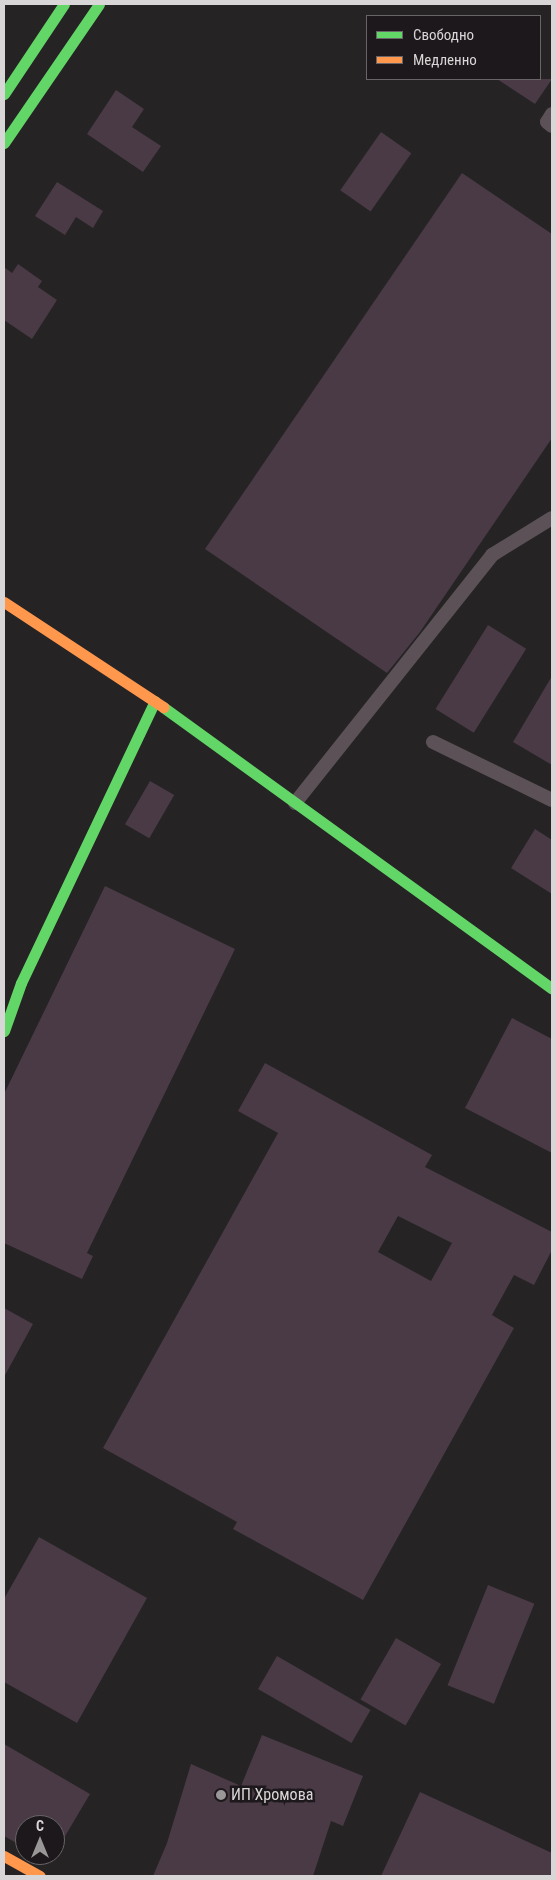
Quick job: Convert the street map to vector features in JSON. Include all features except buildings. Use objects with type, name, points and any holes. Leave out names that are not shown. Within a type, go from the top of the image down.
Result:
[{"type":"street","points":[[4,94],[64,4]]},
{"type":"street","points":[[4,143],[99,4]]},
{"type":"street","points":[[4,602],[155,701],[552,989]]},
{"type":"street","points":[[4,1030],[25,974],[155,701]]},
{"type":"street","points":[[4,1856],[40,1876]]},
{"type":"lane","points":[[552,114],[547,122],[552,126]]},
{"type":"lane","points":[[295,803],[492,554],[552,518]]},
{"type":"lane","points":[[433,742],[552,800]]},
{"type":"traffic: fast","points":[[4,94],[64,4]]},
{"type":"traffic: fast","points":[[4,143],[99,4]]},
{"type":"traffic: fast","points":[[4,1031],[21,983],[155,701]]},
{"type":"traffic: fast","points":[[163,707],[552,989]]},
{"type":"traffic: slow","points":[[4,602],[163,707]]},
{"type":"traffic: slow","points":[[4,1856],[40,1876]]},
{"type":"place","name":"ИП Хромова","points":[[221,1795]]}]
